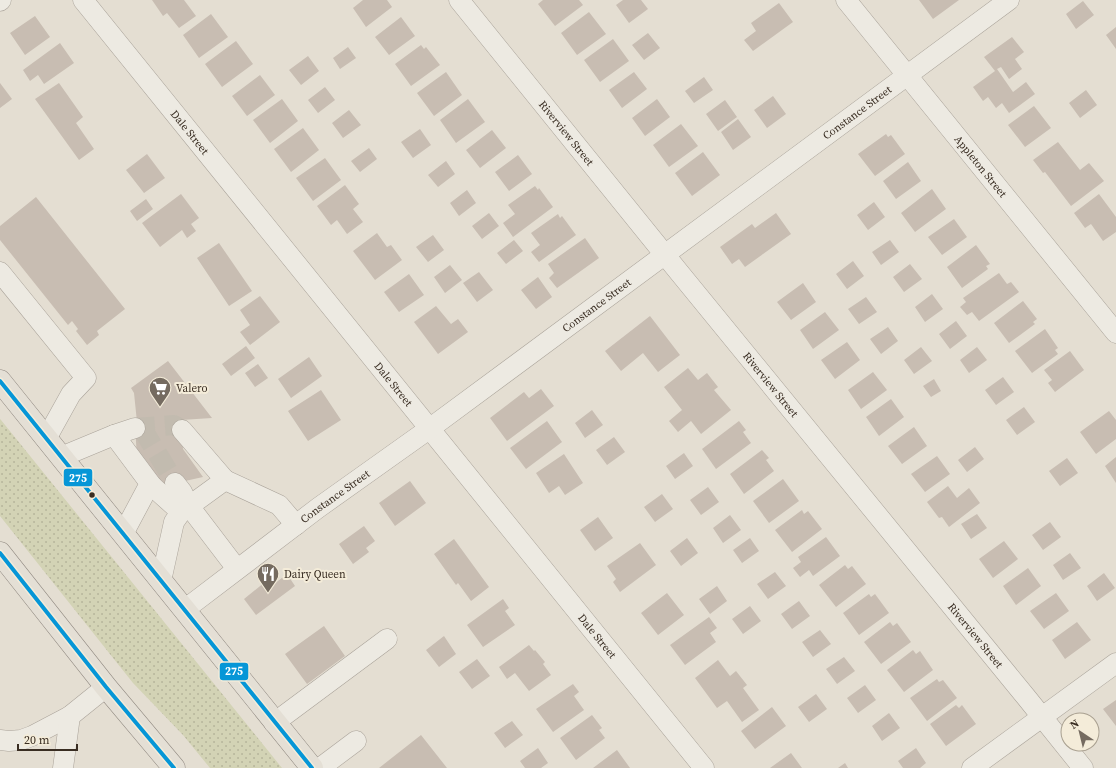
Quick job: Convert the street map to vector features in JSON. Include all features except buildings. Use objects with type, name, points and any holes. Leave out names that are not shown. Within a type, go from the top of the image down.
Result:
[{"type":"main road","points":[[3,388],[61,457],[312,768]]},
{"type":"main road","points":[[0,553],[106,687],[172,765]]},
{"type":"street","name":"Dale Street","points":[[83,0],[704,768]]},
{"type":"street","name":"Riverview Street","points":[[459,0],[1083,768]]},
{"type":"street","name":"Appleton Street","points":[[846,0],[1116,333]]},
{"type":"street","name":"Constance Street","points":[[184,610],[296,525],[1008,0]]},
{"type":"street","points":[[0,272],[86,378],[71,394],[46,439]]},
{"type":"street","points":[[61,457],[135,428]]},
{"type":"street","points":[[182,430],[225,480],[280,505],[296,525]]},
{"type":"street","points":[[114,435],[152,486],[185,509],[237,569]]},
{"type":"street","points":[[161,581],[174,522],[185,509],[225,480]]},
{"type":"street","points":[[175,483],[182,492],[185,509]]},
{"type":"street","points":[[123,534],[147,489],[152,486]]},
{"type":"street","points":[[274,722],[387,639]]},
{"type":"street","points":[[972,768],[1116,663]]},
{"type":"street","points":[[0,740],[21,740],[32,736],[70,716],[106,687]]},
{"type":"street","points":[[63,768],[70,716]]},
{"type":"street","points":[[320,768],[356,741]]},
{"type":"green space","points":[[0,419],[282,768],[210,768],[183,735],[133,683],[0,516]]},
{"type":"tunnel","points":[[135,428],[174,425],[182,430]]},
{"type":"tunnel","points":[[142,428],[175,483]]},
{"type":"transit line","name":"275","points":[[0,381],[312,768]]},
{"type":"transit line","name":"275","points":[[0,553],[106,687],[174,768]]},
{"type":"place","name":"Valero","points":[[160,408]]},
{"type":"place","name":"Dairy Queen","points":[[268,594]]}]
